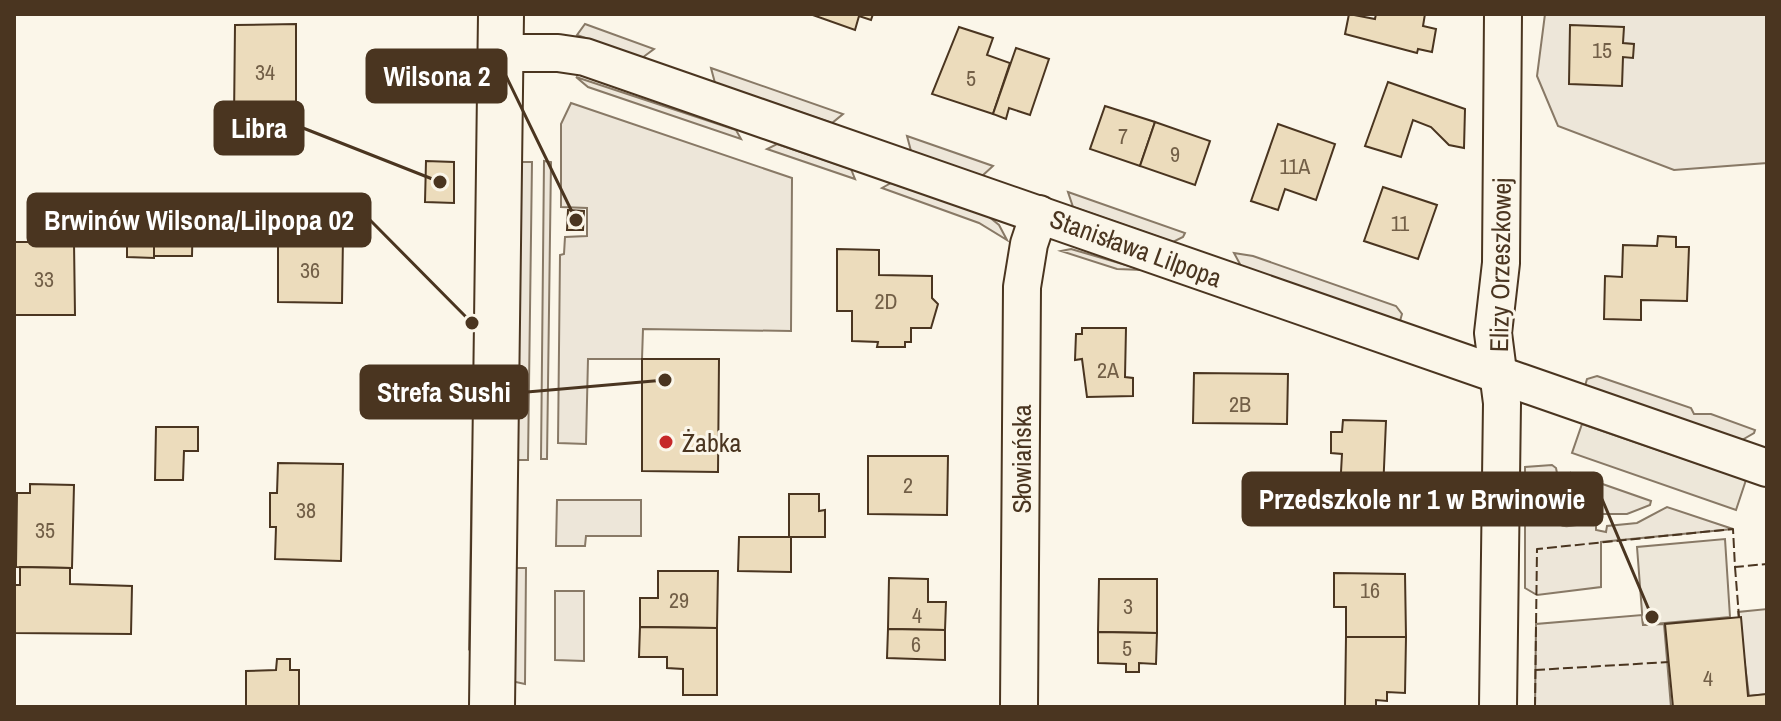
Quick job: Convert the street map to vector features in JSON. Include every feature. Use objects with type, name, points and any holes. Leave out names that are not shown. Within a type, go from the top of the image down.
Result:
[{"type":"street","name":"Elizy Orzeszkowej","points":[[1498,707],[1500,375],[1493,333],[1501,263],[1503,14]]},
{"type":"street","name":"Stanisława Lilpopa","points":[[501,34],[546,53],[585,57],[1767,468]]},
{"type":"street","points":[[492,707],[501,34]]},
{"type":"street","name":"Słowiańska","points":[[1019,707],[1022,287],[1029,244],[1039,214]]},
{"type":"shaded area","points":[[1545,14],[1767,14],[1767,163],[1674,170],[1558,126],[1537,76]]},
{"type":"shaded area","points":[[585,24],[654,49],[642,58],[577,35]]},
{"type":"shaded area","points":[[711,68],[843,114],[832,123],[715,83]]},
{"type":"shaded area","points":[[576,77],[736,130],[741,139],[588,87]]},
{"type":"shaded area","points":[[571,103],[792,178],[791,331],[643,329],[642,359],[588,359],[586,444],[558,443],[560,255],[564,254],[565,237],[587,236],[587,208],[561,207],[561,124]]},
{"type":"shaded area","points":[[907,136],[993,166],[982,176],[911,151]]},
{"type":"shaded area","points":[[777,144],[851,169],[855,179],[767,149]]},
{"type":"shaded area","points":[[544,161],[551,162],[547,459],[541,459]]},
{"type":"shaded area","points":[[517,162],[532,162],[528,460],[516,460]]},
{"type":"shaded area","points":[[891,183],[988,216],[999,225],[1007,240],[979,223],[882,188]]},
{"type":"shaded area","points":[[1068,192],[1185,233],[1173,242],[1073,207]]},
{"type":"shaded area","points":[[1071,249],[1143,270],[1117,269],[1061,251]]},
{"type":"shaded area","points":[[1234,253],[1253,256],[1396,306],[1402,314],[1400,321],[1241,266]]},
{"type":"shaded area","points":[[1597,376],[1691,408],[1694,414],[1711,414],[1755,430],[1754,433],[1742,440],[1585,386],[1587,379]]},
{"type":"shaded area","points":[[1582,424],[1746,480],[1736,510],[1572,453]]},
{"type":"shaded area","points":[[472,462],[476,467],[474,646],[469,649]]},
{"type":"shaded area","points":[[1552,465],[1558,478],[1553,478],[1553,489],[1559,491],[1550,515],[1560,525],[1596,525],[1596,530],[1606,532],[1607,526],[1637,523],[1667,507],[1733,529],[1601,542],[1601,587],[1537,595],[1525,588],[1525,467]]},
{"type":"shaded area","points":[[1571,473],[1651,501],[1650,505],[1627,514],[1601,514],[1586,509],[1570,495]]},
{"type":"shaded area","points":[[557,500],[641,500],[641,536],[586,536],[585,546],[556,546]]},
{"type":"shaded area","points":[[1725,539],[1730,617],[1643,625],[1637,547]]},
{"type":"shaded area","points":[[516,568],[526,568],[525,684],[511,681],[512,573]]},
{"type":"shaded area","points":[[555,591],[584,591],[584,661],[555,660]]},
{"type":"shaded area","points":[[1767,609],[1767,694],[1749,696],[1738,612]]},
{"type":"shaded area","points":[[1642,615],[1643,625],[1664,624],[1671,707],[1535,707],[1536,624]]},
{"type":"building","points":[[810,14],[873,14],[871,20],[859,16],[855,30]]},
{"type":"building","points":[[1349,14],[1375,19],[1376,14],[1425,14],[1423,26],[1436,29],[1432,52],[1418,49],[1417,53],[1345,34]]},
{"type":"building","points":[[296,24],[296,120],[234,120],[235,25]]},
{"type":"building","points":[[1570,25],[1624,27],[1623,43],[1634,44],[1633,58],[1623,57],[1622,86],[1569,84]]},
{"type":"building","points":[[959,27],[993,38],[987,55],[1010,63],[993,114],[932,94]]},
{"type":"building","points":[[1016,48],[1049,59],[1030,115],[1009,108],[1006,119],[993,114]]},
{"type":"building","points":[[1388,82],[1465,109],[1464,148],[1449,145],[1431,127],[1413,120],[1401,157],[1365,146]]},
{"type":"building","points":[[1105,106],[1155,122],[1140,166],[1090,149]]},
{"type":"building","points":[[1155,122],[1210,141],[1195,185],[1140,166]]},
{"type":"building","points":[[1278,124],[1335,144],[1316,200],[1285,189],[1278,210],[1251,201]]},
{"type":"building","points":[[426,161],[454,162],[454,203],[425,202]]},
{"type":"building","points":[[1383,187],[1437,205],[1418,259],[1364,241]]},
{"type":"building","points":[[115,210],[154,210],[154,258],[127,257],[127,236],[115,236]]},
{"type":"building","points":[[154,210],[193,211],[192,256],[154,256]]},
{"type":"building","points":[[568,210],[584,211],[583,230],[567,230]]},
{"type":"building","points":[[278,236],[343,237],[342,303],[278,302]]},
{"type":"building","points":[[1658,236],[1676,237],[1676,247],[1689,247],[1687,301],[1641,300],[1641,320],[1604,319],[1605,276],[1622,277],[1623,245],[1657,246]]},
{"type":"building","points":[[14,242],[74,242],[75,315],[14,315]]},
{"type":"building","points":[[837,249],[879,250],[879,275],[932,276],[932,298],[938,304],[931,328],[911,328],[911,342],[905,342],[905,347],[877,347],[878,342],[852,341],[852,311],[837,311]]},
{"type":"building","points":[[1082,328],[1126,328],[1125,377],[1133,378],[1133,396],[1087,397],[1082,359],[1075,360],[1076,334],[1082,334]]},
{"type":"building","points":[[642,359],[719,359],[718,472],[642,471]]},
{"type":"building","points":[[1194,373],[1288,374],[1287,424],[1193,423]]},
{"type":"building","points":[[1343,420],[1386,421],[1383,491],[1340,490],[1342,454],[1331,453],[1331,432],[1342,432]]},
{"type":"building","points":[[156,427],[198,427],[198,451],[184,451],[183,480],[155,480]]},
{"type":"building","points":[[868,456],[948,456],[947,515],[868,514]]},
{"type":"building","points":[[278,463],[343,464],[341,561],[275,559],[276,527],[270,527],[270,493],[277,493]]},
{"type":"building","points":[[30,484],[74,485],[72,568],[16,567],[17,493],[30,493]]},
{"type":"building","points":[[789,494],[819,494],[819,511],[825,510],[825,537],[789,537]]},
{"type":"building","points":[[739,537],[791,537],[791,572],[738,571]]},
{"type":"building","points":[[20,567],[70,568],[70,584],[132,586],[131,634],[14,633],[14,585],[20,585]]},
{"type":"building","points":[[658,571],[718,571],[717,628],[640,627],[640,598],[658,598]]},
{"type":"building","points":[[1334,573],[1405,574],[1406,637],[1346,637],[1346,607],[1334,607]]},
{"type":"building","points":[[889,578],[928,579],[928,602],[946,602],[945,630],[888,629]]},
{"type":"building","points":[[1099,579],[1157,579],[1157,633],[1098,632]]},
{"type":"building","points":[[1741,617],[1748,696],[1767,694],[1767,707],[1673,707],[1665,624]]},
{"type":"building","points":[[640,627],[717,628],[717,695],[683,695],[683,669],[667,668],[667,657],[639,657]]},
{"type":"building","points":[[888,629],[945,630],[945,660],[887,658]]},
{"type":"building","points":[[1098,632],[1157,633],[1156,664],[1139,663],[1139,672],[1126,672],[1126,664],[1098,663]]},
{"type":"building","points":[[1346,637],[1406,637],[1405,693],[1387,692],[1387,701],[1376,700],[1376,707],[1345,707]]},
{"type":"building","points":[[277,659],[290,659],[290,670],[299,670],[299,707],[246,707],[246,671],[276,670]]},
{"type":"building","points":[[1287,706],[1287,707],[1209,707]]},
{"type":"fence","points":[[1535,707],[1537,549],[1733,529],[1735,567],[1767,564]]},
{"type":"fence","points":[[1735,567],[1739,617]]},
{"type":"fence","points":[[1535,670],[1669,662]]},
{"type":"place","name":"Libra","points":[[440,182]]},
{"type":"place","name":"Wilsona 2","points":[[576,220]]},
{"type":"place","name":"Brwinów Wilsona/Lilpopa 02","points":[[472,323]]},
{"type":"place","name":"Strefa Sushi","points":[[665,380]]},
{"type":"place","name":"Żabka","points":[[666,442]]},
{"type":"place","name":"Przedszkole nr 1 w Brwinowie","points":[[1652,617]]}]
